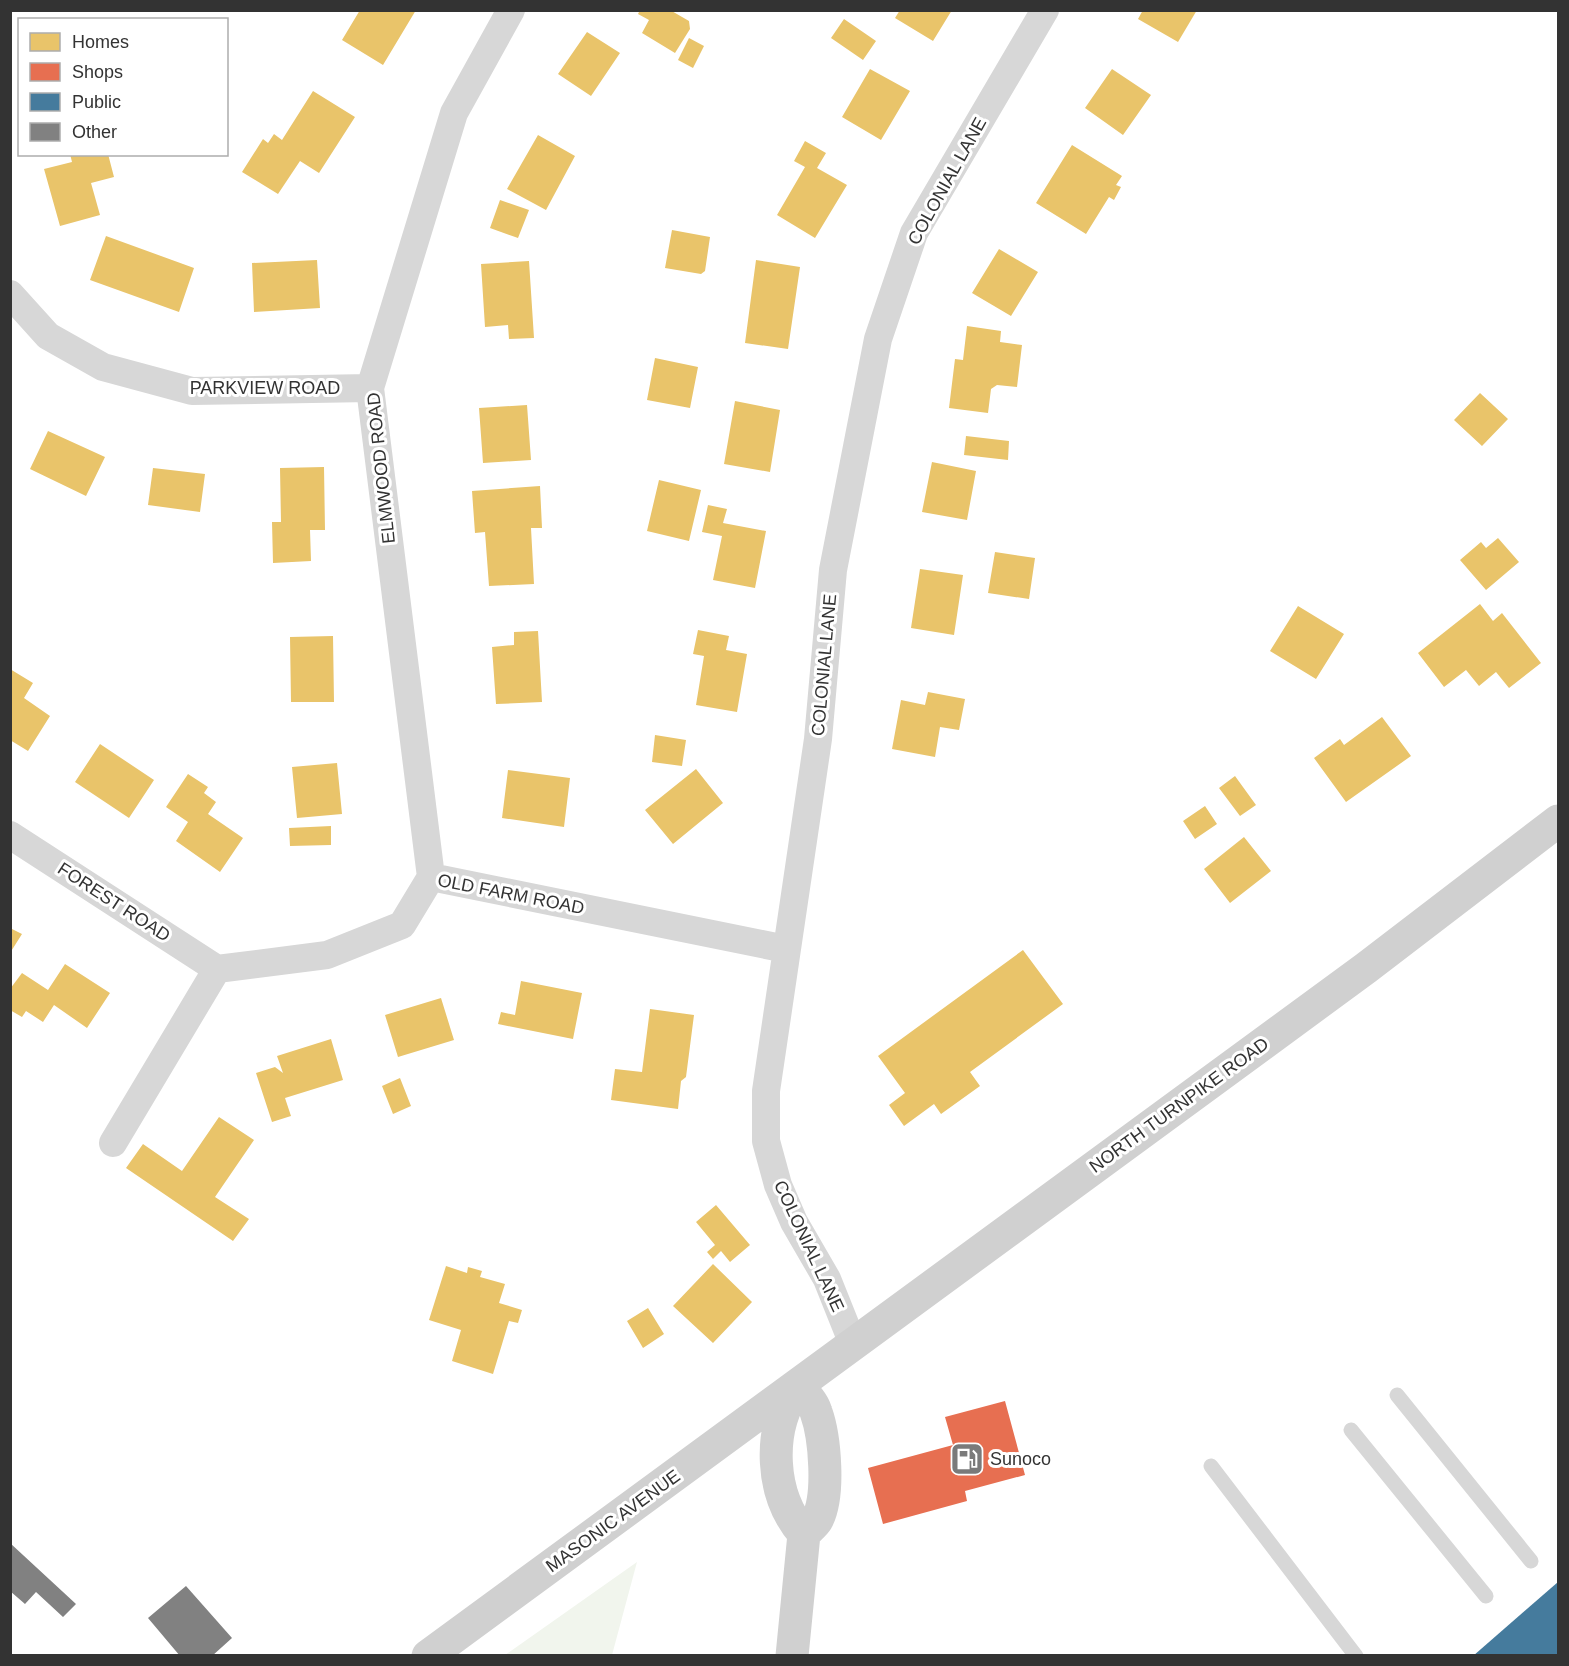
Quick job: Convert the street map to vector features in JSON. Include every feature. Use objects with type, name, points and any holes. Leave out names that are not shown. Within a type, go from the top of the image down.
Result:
[{"type":"main road","name":"NORTH TURNPIKE ROAD","points":[[797,1386],[1366,968],[1558,821]]},
{"type":"main road","points":[[792,1656],[804,1534],[817,1520],[822,1506],[823,1439],[816,1411],[797,1386],[786,1402],[779,1424],[778,1471],[784,1501],[791,1519],[804,1534]]},
{"type":"main road","name":"MASONIC AVENUE","points":[[428,1656],[797,1386]]},
{"type":"street","name":"ELMWOOD ROAD","points":[[430,877],[370,388],[454,113],[512,10]]},
{"type":"street","name":"COLONIAL LANE","points":[[853,1344],[827,1279],[794,1222],[778,1185],[766,1141],[766,1091],[818,739],[833,570],[878,339],[914,233],[1045,10]]},
{"type":"street","name":"PARKVIEW ROAD","points":[[10,294],[48,336],[103,367],[192,391],[370,388]]},
{"type":"street","name":"FOREST ROAD","points":[[10,835],[217,969]]},
{"type":"street","name":"OLD FARM ROAD","points":[[217,969],[327,955],[402,925],[430,877],[786,949]]},
{"type":"street","points":[[113,1143],[217,969]]},
{"type":"lane","points":[[1397,1395],[1531,1561]]},
{"type":"lane","points":[[1351,1430],[1486,1596]]},
{"type":"lane","points":[[1211,1466],[1356,1656]]},
{"type":"shaded area","points":[[637,1562],[612,1655],[505,1655]]},
{"type":"building: Homes","points":[[360,10],[416,10],[383,65],[342,40]]},
{"type":"building: Homes","points":[[640,10],[670,10],[689,21],[690,29],[675,53],[642,33],[649,20],[638,14]]},
{"type":"building: Homes","points":[[900,10],[952,10],[933,41],[895,18]]},
{"type":"building: Homes","points":[[1143,10],[1197,10],[1178,42],[1138,19]]},
{"type":"building: Homes","points":[[844,19],[876,41],[863,60],[831,38]]},
{"type":"building: Homes","points":[[587,32],[620,53],[591,96],[558,74]]},
{"type":"building: Homes","points":[[689,38],[704,46],[693,68],[678,60]]},
{"type":"building: Homes","points":[[870,69],[910,91],[881,140],[842,117]]},
{"type":"building: Homes","points":[[1112,69],[1151,95],[1123,135],[1085,108]]},
{"type":"building: Homes","points":[[313,91],[355,117],[319,173],[300,161],[278,194],[242,172],[263,139],[268,143],[274,134],[282,140]]},
{"type":"building: Homes","points":[[538,135],[575,156],[546,210],[507,189]]},
{"type":"building: Homes","points":[[805,141],[826,153],[817,168],[847,185],[815,238],[777,215],[805,167],[794,161]]},
{"type":"building: Homes","points":[[1072,145],[1122,176],[1116,185],[1121,187],[1114,200],[1109,197],[1086,234],[1036,203]]},
{"type":"building: Homes","points":[[70,156],[109,156],[114,177],[91,183],[100,215],[60,226],[44,169],[72,162]]},
{"type":"building: Homes","points":[[500,200],[529,210],[518,238],[490,228]]},
{"type":"building: Homes","points":[[672,230],[710,237],[705,271],[701,274],[665,268]]},
{"type":"building: Homes","points":[[106,236],[194,268],[179,312],[90,280]]},
{"type":"building: Homes","points":[[999,249],[1038,272],[1011,316],[972,293]]},
{"type":"building: Homes","points":[[317,260],[320,308],[254,312],[252,263]]},
{"type":"building: Homes","points":[[756,260],[800,267],[788,349],[745,343]]},
{"type":"building: Homes","points":[[529,261],[534,338],[509,339],[508,325],[485,327],[481,264]]},
{"type":"building: Homes","points":[[967,326],[1001,331],[1000,342],[1022,345],[1017,387],[997,385],[991,389],[988,413],[949,408],[955,359],[963,360]]},
{"type":"building: Homes","points":[[655,358],[698,367],[690,408],[647,400]]},
{"type":"building: Homes","points":[[1480,393],[1508,419],[1482,446],[1454,420]]},
{"type":"building: Homes","points":[[735,401],[780,410],[770,472],[724,464]]},
{"type":"building: Homes","points":[[527,405],[531,460],[483,463],[479,408]]},
{"type":"building: Homes","points":[[48,431],[105,457],[86,496],[30,469]]},
{"type":"building: Homes","points":[[966,436],[1009,441],[1008,460],[964,455]]},
{"type":"building: Homes","points":[[932,462],[976,471],[967,520],[922,512]]},
{"type":"building: Homes","points":[[324,467],[325,530],[310,530],[311,561],[273,563],[272,522],[281,522],[280,468]]},
{"type":"building: Homes","points":[[153,468],[205,474],[200,512],[148,505]]},
{"type":"building: Homes","points":[[659,480],[701,490],[689,541],[647,531]]},
{"type":"building: Homes","points":[[540,486],[542,528],[531,528],[534,584],[489,586],[485,532],[475,533],[472,491]]},
{"type":"building: Homes","points":[[708,505],[727,509],[723,523],[766,531],[755,588],[713,580],[722,536],[702,532]]},
{"type":"building: Homes","points":[[1498,538],[1519,562],[1486,590],[1460,560],[1481,542],[1486,548]]},
{"type":"building: Homes","points":[[995,552],[1035,558],[1029,599],[988,593]]},
{"type":"building: Homes","points":[[920,569],[963,575],[954,635],[911,628]]},
{"type":"building: Homes","points":[[1480,604],[1493,621],[1502,613],[1541,663],[1509,688],[1496,672],[1479,686],[1466,670],[1444,687],[1418,653]]},
{"type":"building: Homes","points":[[1298,606],[1344,634],[1316,679],[1270,651]]},
{"type":"building: Homes","points":[[698,630],[729,636],[726,650],[747,654],[737,712],[696,705],[704,656],[693,654]]},
{"type":"building: Homes","points":[[538,631],[542,702],[496,704],[492,647],[514,645],[514,632]]},
{"type":"building: Homes","points":[[333,636],[334,702],[291,702],[290,637]]},
{"type":"building: Homes","points":[[10,669],[33,683],[24,698],[50,716],[28,751],[10,740]]},
{"type":"building: Homes","points":[[928,692],[965,699],[959,730],[940,727],[935,757],[892,749],[901,700],[925,705]]},
{"type":"building: Homes","points":[[1382,717],[1411,756],[1346,802],[1314,758],[1340,739],[1344,745]]},
{"type":"building: Homes","points":[[655,735],[686,740],[682,766],[652,762]]},
{"type":"building: Homes","points":[[100,744],[154,780],[129,818],[75,782]]},
{"type":"building: Homes","points":[[337,763],[342,814],[297,818],[292,767]]},
{"type":"building: Homes","points":[[696,769],[723,803],[673,844],[645,810]]},
{"type":"building: Homes","points":[[508,770],[570,778],[564,827],[502,818]]},
{"type":"building: Homes","points":[[188,774],[208,787],[204,793],[216,802],[208,814],[243,838],[220,872],[176,841],[188,822],[166,807]]},
{"type":"building: Homes","points":[[1235,776],[1256,805],[1240,816],[1219,788]]},
{"type":"building: Homes","points":[[1205,806],[1217,824],[1195,839],[1183,821]]},
{"type":"building: Homes","points":[[331,826],[331,845],[290,846],[289,828]]},
{"type":"building: Homes","points":[[1244,837],[1271,871],[1230,903],[1204,869]]},
{"type":"building: Homes","points":[[10,928],[22,934],[10,953]]},
{"type":"building: Homes","points":[[1023,950],[1063,1004],[970,1072],[980,1086],[941,1114],[934,1104],[904,1126],[889,1105],[905,1093],[878,1056]]},
{"type":"building: Homes","points":[[65,964],[110,993],[87,1028],[54,1005],[43,1022],[26,1011],[22,1017],[10,1010],[10,989],[22,973],[48,990]]},
{"type":"building: Homes","points":[[521,981],[582,993],[573,1039],[498,1024],[501,1012],[515,1015]]},
{"type":"building: Homes","points":[[441,998],[454,1040],[398,1057],[385,1015]]},
{"type":"building: Homes","points":[[650,1009],[694,1015],[686,1077],[681,1081],[678,1109],[611,1100],[615,1069],[642,1072]]},
{"type":"building: Homes","points":[[331,1039],[343,1080],[285,1098],[291,1116],[272,1122],[256,1073],[275,1067],[283,1073],[277,1056]]},
{"type":"building: Homes","points":[[400,1078],[411,1106],[393,1114],[382,1086]]},
{"type":"building: Homes","points":[[219,1117],[254,1140],[215,1197],[249,1219],[233,1241],[126,1168],[143,1144],[182,1171]]},
{"type":"building: Homes","points":[[716,1205],[750,1245],[730,1262],[721,1251],[713,1259],[707,1252],[715,1245],[696,1222]]},
{"type":"building: Homes","points":[[713,1264],[752,1302],[713,1343],[673,1306]]},
{"type":"building: Homes","points":[[446,1266],[467,1273],[468,1267],[482,1271],[480,1277],[505,1284],[499,1303],[522,1310],[518,1323],[509,1321],[493,1374],[452,1361],[461,1330],[429,1320]]},
{"type":"building: Homes","points":[[648,1308],[664,1334],[643,1348],[627,1321]]},
{"type":"building: Shops","points":[[1005,1401],[1025,1475],[965,1491],[967,1501],[883,1524],[868,1468],[953,1445],[945,1417]]},
{"type":"building: Public","points":[[1558,1582],[1558,1656],[1473,1656]]},
{"type":"building: Other","points":[[10,1543],[76,1604],[63,1617],[36,1592],[25,1604],[10,1591]]},
{"type":"building: Other","points":[[186,1586],[232,1638],[212,1656],[180,1656],[148,1618]]},
{"type":"place","name":"Sunoco","points":[[967,1459]]}]
